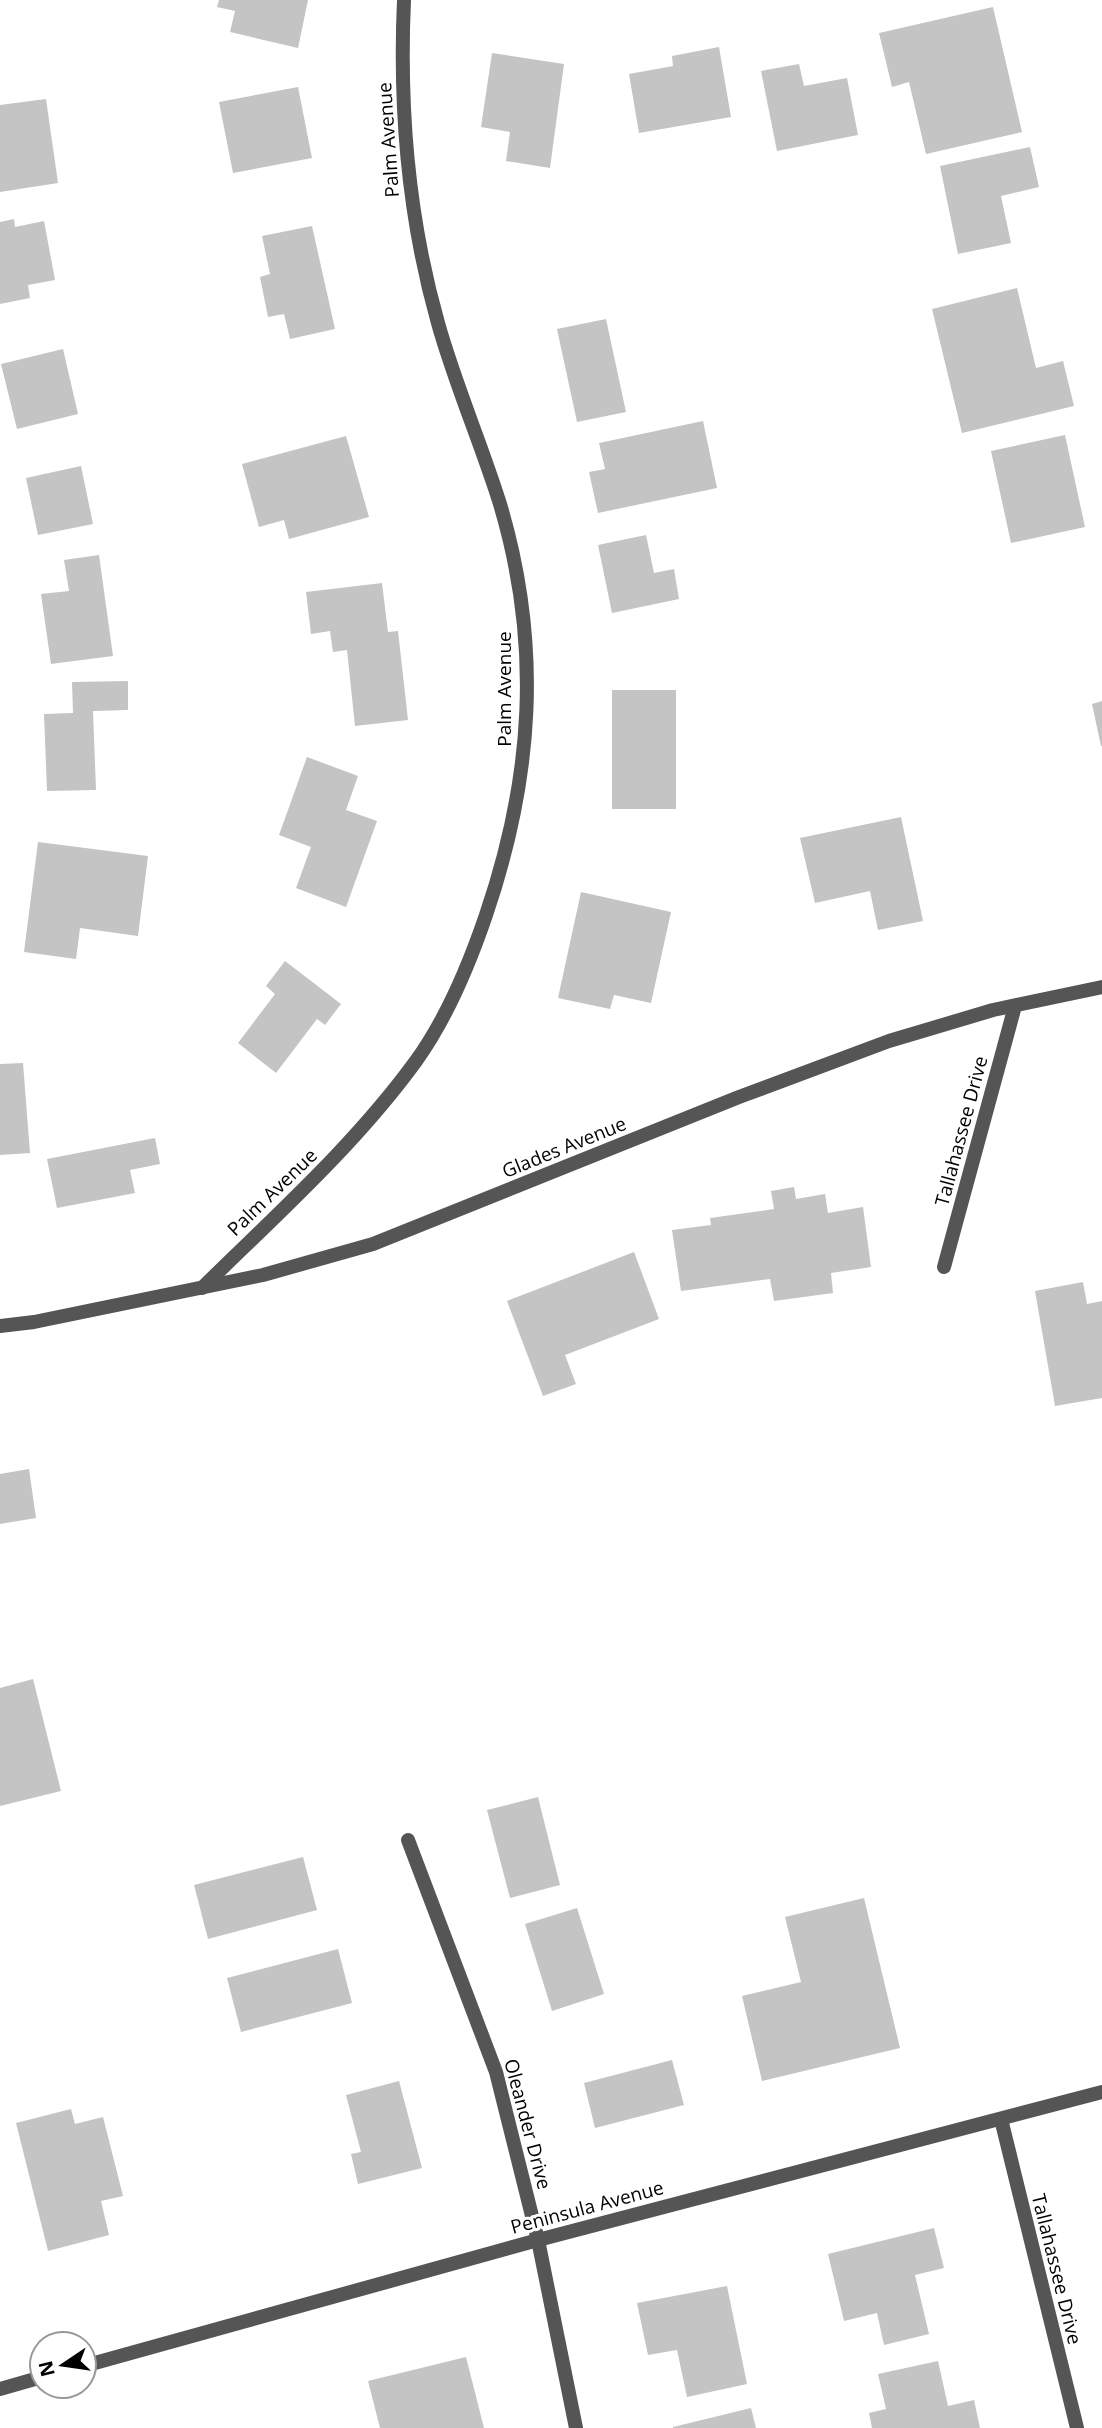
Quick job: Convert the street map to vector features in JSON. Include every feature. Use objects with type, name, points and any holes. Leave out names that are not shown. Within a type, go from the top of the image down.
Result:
[{"type":"street","name":"Palm Avenue","points":[[202,1288],[341,1152],[380,1108],[418,1058],[450,1003],[476,942],[499,877],[514,822],[523,767],[527,645],[513,558],[500,506],[438,323],[415,227],[403,103],[404,0]]},
{"type":"street","name":"Glades Avenue","points":[[0,1326],[34,1322],[263,1275],[373,1244],[726,1102],[864,1050],[954,1022],[1102,987]]},
{"type":"street","name":"Tallahassee Drive","points":[[944,1266],[1015,1006]]},
{"type":"street","name":"Oleander Drive","points":[[408,1840],[496,2072],[538,2240],[576,2428]]},
{"type":"street","name":"Peninsula Avenue","points":[[98,2362],[538,2240],[1102,2092]]},
{"type":"street","name":"Tallahassee Drive","points":[[1001,2119],[1077,2428]]},
{"type":"street","points":[[0,2389],[28,2381]]},
{"type":"building","points":[[219,0],[308,0],[298,48],[230,32],[235,11],[217,7]]},
{"type":"building","points":[[993,7],[1022,132],[926,154],[909,82],[892,87],[879,33]]},
{"type":"building","points":[[719,47],[731,117],[639,133],[629,74],[673,66],[672,56]]},
{"type":"building","points":[[492,53],[564,64],[550,168],[506,161],[510,132],[481,127]]},
{"type":"building","points":[[799,64],[804,86],[847,78],[858,135],[777,151],[761,71]]},
{"type":"building","points":[[298,87],[312,158],[233,173],[219,102]]},
{"type":"building","points":[[46,99],[58,183],[0,192],[0,105]]},
{"type":"building","points":[[1030,147],[1039,187],[1001,196],[1011,243],[958,254],[940,166]]},
{"type":"building","points":[[14,219],[15,227],[44,221],[55,280],[28,285],[30,298],[0,304],[0,222]]},
{"type":"building","points":[[312,226],[335,329],[290,339],[284,314],[268,317],[260,277],[270,274],[262,236]]},
{"type":"building","points":[[1017,288],[1036,368],[1063,361],[1074,406],[962,433],[932,309]]},
{"type":"building","points":[[606,319],[626,412],[577,422],[557,329]]},
{"type":"building","points":[[63,349],[78,414],[17,429],[1,364]]},
{"type":"building","points":[[703,421],[717,488],[598,513],[589,472],[605,469],[599,443]]},
{"type":"building","points":[[1065,435],[1085,527],[1011,543],[991,451]]},
{"type":"building","points":[[346,436],[369,517],[289,539],[284,520],[259,527],[242,464]]},
{"type":"building","points":[[81,466],[93,524],[38,535],[26,478]]},
{"type":"building","points":[[646,535],[654,573],[674,569],[679,599],[612,613],[598,545]]},
{"type":"building","points":[[99,555],[113,656],[51,664],[41,594],[69,591],[64,560]]},
{"type":"building","points":[[382,583],[388,632],[398,631],[408,720],[355,726],[347,650],[333,652],[330,631],[311,634],[306,592]]},
{"type":"building","points":[[128,681],[128,710],[93,711],[96,790],[47,791],[44,714],[73,713],[72,682]]},
{"type":"building","points":[[612,690],[676,690],[676,809],[612,809]]},
{"type":"building","points":[[1102,701],[1102,746],[1101,746],[1092,704]]},
{"type":"building","points":[[307,757],[358,776],[346,810],[377,821],[346,907],[296,888],[311,847],[279,835]]},
{"type":"building","points":[[901,817],[923,921],[878,930],[870,891],[815,903],[800,838]]},
{"type":"building","points":[[38,842],[148,856],[138,936],[80,928],[76,959],[24,952]]},
{"type":"building","points":[[581,892],[671,912],[651,1003],[614,995],[610,1009],[558,998]]},
{"type":"building","points":[[285,961],[341,1004],[325,1025],[317,1019],[276,1073],[238,1043],[275,994],[266,986]]},
{"type":"building","points":[[23,1063],[30,1153],[0,1155],[0,1064]]},
{"type":"building","points":[[155,1138],[160,1164],[130,1170],[135,1193],[57,1208],[47,1159]]},
{"type":"building","points":[[794,1187],[796,1199],[825,1194],[828,1213],[863,1207],[871,1267],[831,1273],[833,1293],[774,1301],[770,1279],[681,1291],[672,1230],[711,1225],[710,1218],[774,1209],[771,1191]]},
{"type":"building","points":[[634,1252],[659,1319],[565,1355],[576,1384],[543,1396],[507,1301]]},
{"type":"building","points":[[1083,1282],[1087,1304],[1102,1301],[1102,1398],[1055,1406],[1035,1291]]},
{"type":"building","points":[[29,1469],[36,1518],[0,1524],[0,1474]]},
{"type":"building","points":[[33,1679],[61,1791],[0,1806],[0,1688]]},
{"type":"building","points":[[538,1797],[560,1885],[510,1898],[487,1810]]},
{"type":"building","points":[[303,1857],[317,1910],[208,1939],[194,1885]]},
{"type":"building","points":[[864,1898],[900,2048],[762,2081],[742,1996],[801,1982],[785,1917]]},
{"type":"building","points":[[577,1908],[604,1994],[552,2011],[525,1924]]},
{"type":"building","points":[[338,1949],[352,2003],[241,2032],[227,1978]]},
{"type":"building","points":[[672,2060],[684,2105],[595,2128],[584,2083]]},
{"type":"building","points":[[399,2081],[422,2168],[358,2184],[351,2154],[361,2152],[346,2095]]},
{"type":"building","points":[[71,2109],[75,2124],[103,2117],[123,2196],[101,2201],[109,2235],[48,2251],[16,2123]]},
{"type":"building","points":[[934,2228],[944,2268],[915,2275],[929,2334],[884,2345],[877,2313],[844,2321],[828,2254]]},
{"type":"building","points":[[727,2286],[747,2384],[687,2397],[677,2350],[648,2355],[637,2303]]},
{"type":"building","points":[[466,2357],[484,2428],[380,2428],[368,2381]]},
{"type":"building","points":[[938,2361],[948,2406],[974,2400],[980,2428],[872,2428],[869,2413],[886,2409],[878,2374]]},
{"type":"building","points":[[751,2408],[756,2428],[673,2428],[673,2427]]}]
